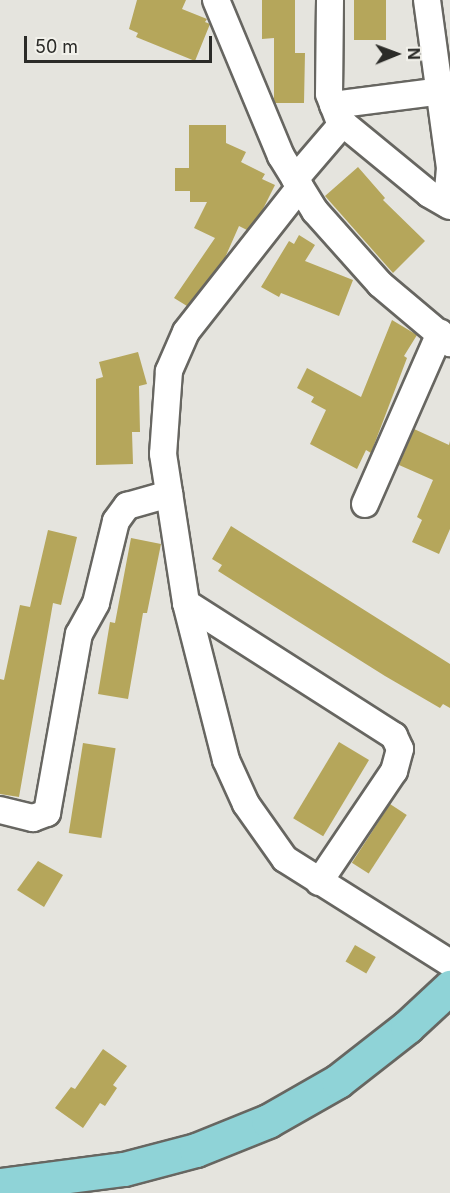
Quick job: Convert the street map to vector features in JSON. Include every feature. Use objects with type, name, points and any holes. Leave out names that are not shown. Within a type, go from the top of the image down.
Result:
[{"type":"main road","points":[[0,1185],[124,1169],[196,1150],[268,1121],[338,1081],[407,1027],[450,987]]},
{"type":"street","points":[[216,0],[281,156],[315,211],[380,284],[445,338],[365,504]]},
{"type":"street","points":[[330,0],[329,94],[338,114],[449,205]]},
{"type":"street","points":[[427,0],[446,91],[450,168],[449,205]]},
{"type":"street","points":[[446,91],[338,114],[297,183],[193,323],[178,352],[170,371],[163,454],[186,603],[226,760],[246,804],[285,859],[450,963]]},
{"type":"street","points":[[0,810],[33,818],[47,813],[79,634],[96,603],[116,521],[127,506],[169,494]]},
{"type":"street","points":[[186,603],[394,736],[400,749],[394,771],[319,882]]},
{"type":"building","points":[[137,0],[186,0],[182,9],[207,19],[205,22],[210,24],[195,61],[136,37],[138,33],[129,29]]},
{"type":"building","points":[[262,0],[295,0],[295,53],[305,53],[304,103],[275,103],[274,38],[262,39]]},
{"type":"building","points":[[354,0],[386,0],[386,40],[354,40]]},
{"type":"building","points":[[189,125],[226,125],[226,143],[246,152],[241,162],[265,174],[262,179],[275,185],[261,213],[247,230],[239,226],[224,260],[187,306],[174,298],[215,238],[194,228],[207,202],[190,202],[190,191],[175,191],[175,168],[189,168]]},
{"type":"building","points":[[358,167],[385,198],[383,200],[425,241],[393,273],[325,196]]},
{"type":"building","points":[[299,235],[315,245],[305,261],[353,280],[339,316],[281,293],[279,297],[261,287],[289,241],[294,244]]},
{"type":"building","points":[[392,320],[417,335],[404,356],[407,358],[371,453],[366,450],[357,469],[310,444],[326,410],[311,402],[314,397],[297,388],[307,368],[361,397]]},
{"type":"building","points":[[138,352],[147,384],[139,386],[140,432],[132,432],[133,464],[96,465],[96,379],[103,377],[99,362]]},
{"type":"building","points":[[414,429],[449,445],[450,441],[450,529],[439,554],[412,542],[422,520],[417,517],[433,480],[399,465]]},
{"type":"building","points":[[231,526],[450,664],[450,708],[443,704],[440,708],[385,676],[218,571],[222,565],[212,559]]},
{"type":"building","points":[[48,530],[77,537],[61,605],[53,603],[19,797],[0,794],[0,679],[4,680],[20,605],[30,607]]},
{"type":"building","points":[[131,538],[161,544],[147,613],[143,613],[128,699],[98,694],[110,622],[115,623]]},
{"type":"building","points":[[339,742],[369,760],[323,836],[293,818]]},
{"type":"building","points":[[83,743],[116,748],[101,838],[69,833]]},
{"type":"building","points":[[390,804],[407,815],[369,874],[352,863]]},
{"type":"building","points":[[38,861],[63,875],[44,907],[17,890]]},
{"type":"building","points":[[355,945],[376,957],[366,973],[346,961]]},
{"type":"building","points":[[103,1049],[127,1066],[113,1085],[117,1088],[105,1106],[100,1103],[83,1128],[55,1108],[71,1087],[75,1089]]}]
